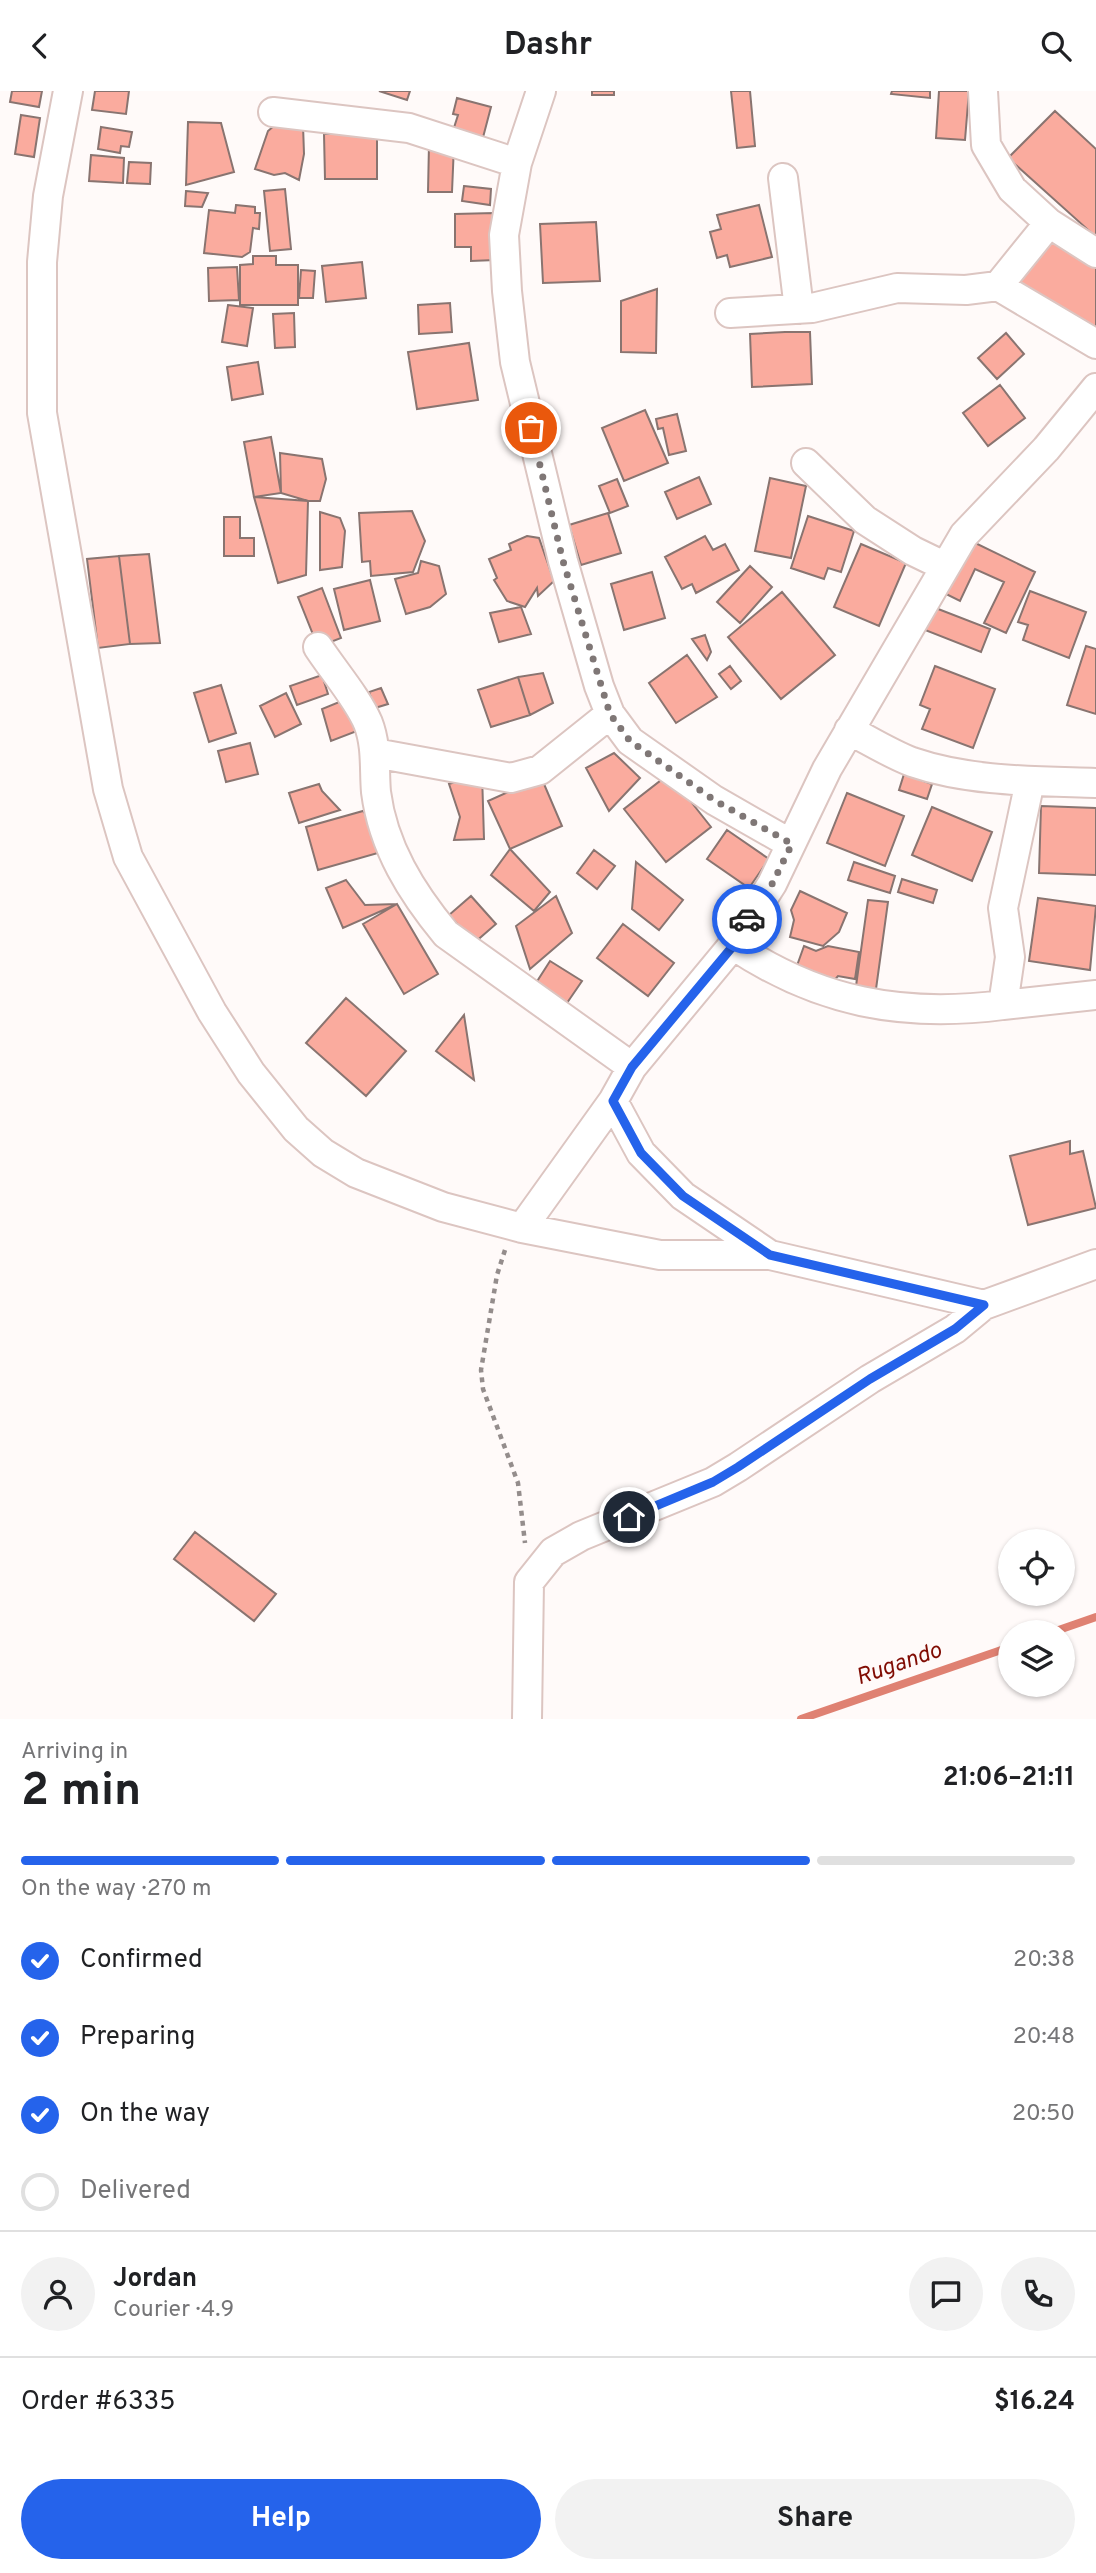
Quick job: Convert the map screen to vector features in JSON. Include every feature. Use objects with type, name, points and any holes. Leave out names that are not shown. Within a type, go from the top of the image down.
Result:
[{"type":"street","points":[[68,91],[48,196],[42,262],[42,413],[108,789],[128,857],[212,1012],[251,1073],[296,1129],[323,1153],[356,1173],[443,1207],[522,1228],[660,1255],[770,1255],[984,1305]]},
{"type":"street","points":[[541,91],[517,163],[504,235],[506,292],[515,362],[563,561],[610,714],[630,741],[714,800],[792,844]]},
{"type":"street","points":[[983,91],[985,145],[1012,189],[1049,223],[1096,253]]},
{"type":"street","points":[[274,112],[409,128],[517,163]]},
{"type":"street","points":[[783,178],[799,309]]},
{"type":"street","points":[[998,286],[1049,223]]},
{"type":"street","points":[[730,313],[799,309],[897,288],[966,291],[998,286],[1096,344]]},
{"type":"street","points":[[522,1228],[613,1101],[632,1067],[733,946],[772,884],[849,730],[964,535],[1046,449],[1096,388]]},
{"type":"street","points":[[806,463],[865,520],[913,551],[944,566]]},
{"type":"street","points":[[318,647],[368,723],[375,753],[376,792],[382,827],[399,867],[424,908],[446,935],[632,1067]]},
{"type":"street","points":[[375,753],[511,778],[540,770],[610,714]]},
{"type":"street","points":[[849,730],[911,762],[954,772],[1030,781],[1096,783]]},
{"type":"street","points":[[1003,1005],[1010,957],[1003,908],[1030,781]]},
{"type":"street","points":[[733,946],[809,988],[866,1003],[959,1010],[1096,995]]},
{"type":"street","points":[[613,1101],[641,1153],[683,1196],[770,1255]]},
{"type":"street","points":[[527,1719],[529,1582],[553,1552],[581,1537],[713,1482],[870,1379],[955,1329],[984,1305],[1067,1272],[1096,1264]]},
{"type":"path","points":[[522,1228],[507,1245],[497,1275],[481,1370],[483,1389],[518,1483],[529,1582]]},
{"type":"building","points":[[12,91],[42,91],[39,107],[10,102]]},
{"type":"building","points":[[95,91],[129,91],[126,114],[92,110]]},
{"type":"building","points":[[379,91],[410,91],[407,100]]},
{"type":"building","points":[[592,91],[614,91],[614,95],[592,95]]},
{"type":"building","points":[[731,91],[750,91],[755,146],[737,148]]},
{"type":"building","points":[[892,91],[930,91],[930,98],[891,94]]},
{"type":"building","points":[[939,91],[969,91],[965,140],[936,138]]},
{"type":"building","points":[[457,98],[491,107],[481,145],[451,137],[458,115],[453,114]]},
{"type":"building","points":[[1055,111],[1096,149],[1096,237],[1008,158]]},
{"type":"building","points":[[21,115],[40,118],[34,157],[15,154]]},
{"type":"building","points":[[188,122],[221,123],[234,172],[186,185]]},
{"type":"building","points":[[275,125],[303,125],[304,154],[299,180],[285,173],[274,175],[255,169],[268,131]]},
{"type":"building","points":[[101,127],[132,132],[129,147],[121,146],[120,153],[98,149]]},
{"type":"building","points":[[324,134],[377,134],[377,179],[325,179]]},
{"type":"building","points":[[429,144],[454,145],[452,192],[428,192]]},
{"type":"building","points":[[91,155],[124,158],[123,183],[89,181]]},
{"type":"building","points":[[129,162],[151,163],[150,184],[127,183]]},
{"type":"building","points":[[464,186],[491,189],[490,205],[462,201]]},
{"type":"building","points":[[285,189],[291,249],[270,251],[264,191]]},
{"type":"building","points":[[186,191],[208,193],[202,207],[185,206]]},
{"type":"building","points":[[236,205],[255,207],[255,213],[260,213],[259,229],[253,228],[250,252],[242,257],[204,253],[209,210],[235,213]]},
{"type":"building","points":[[759,205],[772,257],[730,267],[727,255],[717,258],[710,232],[721,229],[717,215]]},
{"type":"building","points":[[494,213],[495,260],[471,261],[471,247],[455,247],[455,214]]},
{"type":"building","points":[[596,222],[600,281],[543,283],[540,224]]},
{"type":"building","points":[[1056,230],[1096,258],[1096,337],[1016,286]]},
{"type":"building","points":[[253,256],[276,256],[276,265],[298,265],[298,305],[240,305],[240,265],[253,264]]},
{"type":"building","points":[[362,262],[366,298],[326,302],[322,266]]},
{"type":"building","points":[[237,267],[239,300],[209,301],[208,268]]},
{"type":"building","points":[[301,270],[315,271],[313,298],[299,298]]},
{"type":"building","points":[[657,289],[656,353],[621,352],[621,301]]},
{"type":"building","points":[[450,303],[452,332],[419,334],[418,305]]},
{"type":"building","points":[[228,305],[253,308],[247,346],[222,342]]},
{"type":"building","points":[[294,313],[295,347],[275,348],[273,314]]},
{"type":"building","points":[[810,332],[812,384],[752,387],[750,334]]},
{"type":"building","points":[[1006,333],[1024,354],[997,379],[978,358]]},
{"type":"building","points":[[469,343],[478,400],[417,409],[408,352]]},
{"type":"building","points":[[258,362],[263,394],[232,400],[227,367]]},
{"type":"building","points":[[1000,385],[1025,418],[988,446],[963,413]]},
{"type":"building","points":[[645,410],[668,463],[624,481],[602,428]]},
{"type":"building","points":[[677,414],[686,451],[669,455],[663,428],[658,429],[656,419]]},
{"type":"building","points":[[271,437],[281,493],[254,497],[244,442]]},
{"type":"building","points":[[280,453],[322,459],[326,479],[320,501],[308,501],[281,493]]},
{"type":"building","points":[[699,477],[711,504],[677,519],[665,492]]},
{"type":"building","points":[[770,478],[806,486],[791,558],[755,551]]},
{"type":"building","points":[[617,479],[628,506],[610,513],[599,486]]},
{"type":"building","points":[[254,497],[308,501],[306,575],[278,583]]},
{"type":"building","points":[[412,511],[425,541],[413,572],[371,576],[370,561],[362,562],[359,513]]},
{"type":"building","points":[[320,512],[340,518],[345,531],[342,567],[320,570]]},
{"type":"building","points":[[608,513],[621,553],[581,565],[569,525]]},
{"type":"building","points":[[808,516],[854,531],[841,572],[828,568],[824,579],[791,568]]},
{"type":"building","points":[[224,517],[240,517],[240,538],[254,538],[254,556],[224,556]]},
{"type":"building","points":[[527,536],[539,538],[554,581],[538,596],[537,588],[525,607],[507,601],[494,580],[497,578],[489,559],[511,550],[509,544]]},
{"type":"building","points":[[705,536],[713,550],[725,544],[739,570],[696,593],[692,584],[682,589],[665,557]]},
{"type":"building","points":[[967,539],[1035,572],[1006,633],[984,623],[1004,582],[975,569],[960,601],[942,592]]},
{"type":"building","points":[[861,544],[906,563],[879,626],[834,607]]},
{"type":"building","points":[[149,554],[160,643],[130,644],[119,556]]},
{"type":"building","points":[[119,556],[130,644],[98,648],[87,559]]},
{"type":"building","points":[[421,561],[439,566],[446,594],[430,607],[406,614],[395,579],[418,573]]},
{"type":"building","points":[[750,566],[772,587],[740,623],[717,602]]},
{"type":"building","points":[[652,572],[665,618],[624,630],[611,584]]},
{"type":"building","points":[[370,580],[380,621],[344,630],[334,589]]},
{"type":"building","points":[[322,588],[341,638],[318,647],[298,597]]},
{"type":"building","points":[[1030,591],[1086,612],[1069,658],[1023,640],[1028,625],[1018,622]]},
{"type":"building","points":[[782,592],[835,655],[781,699],[728,637]]},
{"type":"building","points":[[521,607],[531,634],[499,642],[490,613]]},
{"type":"building","points":[[933,607],[990,629],[981,652],[925,630]]},
{"type":"building","points":[[705,635],[711,652],[707,660],[692,639]]},
{"type":"building","points":[[1086,646],[1096,649],[1096,714],[1067,705]]},
{"type":"building","points":[[687,655],[717,697],[676,723],[649,683]]},
{"type":"building","points":[[730,666],[741,681],[731,689],[719,674]]},
{"type":"building","points":[[935,666],[995,689],[973,748],[922,729],[930,709],[920,705]]},
{"type":"building","points":[[543,673],[553,703],[530,715],[518,677]]},
{"type":"building","points":[[322,675],[328,694],[297,705],[290,686]]},
{"type":"building","points":[[518,677],[530,715],[491,727],[478,690]]},
{"type":"building","points":[[221,685],[236,733],[209,742],[194,693]]},
{"type":"building","points":[[381,688],[388,704],[375,708],[369,692]]},
{"type":"building","points":[[286,693],[301,724],[275,737],[260,706]]},
{"type":"building","points":[[344,700],[357,731],[331,741],[322,709]]},
{"type":"building","points":[[250,743],[258,774],[226,782],[218,751]]},
{"type":"building","points":[[614,753],[640,778],[609,811],[586,768]]},
{"type":"building","points":[[482,773],[484,839],[454,840],[460,817],[449,784]]},
{"type":"building","points":[[669,774],[711,827],[666,862],[624,809]]},
{"type":"building","points":[[904,774],[932,784],[927,799],[899,790]]},
{"type":"building","points":[[541,777],[562,826],[510,849],[488,801]]},
{"type":"building","points":[[319,784],[340,810],[299,823],[289,793]]},
{"type":"building","points":[[847,793],[904,816],[885,866],[827,843]]},
{"type":"building","points":[[1041,806],[1096,808],[1096,875],[1039,873]]},
{"type":"building","points":[[932,807],[992,832],[972,881],[912,855]]},
{"type":"building","points":[[363,811],[392,849],[318,870],[306,827]]},
{"type":"building","points":[[727,830],[769,859],[749,888],[707,859]]},
{"type":"building","points":[[510,849],[550,892],[534,911],[491,875]]},
{"type":"building","points":[[594,850],[615,866],[597,889],[577,873]]},
{"type":"building","points":[[636,862],[683,900],[659,930],[632,909]]},
{"type":"building","points":[[854,862],[895,876],[890,893],[848,880]]},
{"type":"building","points":[[902,879],[937,890],[933,903],[898,892]]},
{"type":"building","points":[[346,880],[365,905],[397,904],[343,928],[326,888]]},
{"type":"building","points":[[800,891],[847,913],[839,932],[823,946],[790,937],[794,920],[791,910]]},
{"type":"building","points":[[471,896],[496,924],[474,943],[449,915]]},
{"type":"building","points":[[556,896],[572,933],[530,969],[516,926]]},
{"type":"building","points":[[1038,898],[1096,906],[1090,970],[1029,961]]},
{"type":"building","points":[[868,900],[888,902],[876,989],[856,986]]},
{"type":"building","points":[[397,904],[438,974],[404,994],[363,924]]},
{"type":"building","points":[[623,924],[674,963],[648,996],[597,958]]},
{"type":"building","points":[[804,946],[816,951],[828,946],[859,952],[855,979],[838,976],[830,985],[794,974]]},
{"type":"building","points":[[550,961],[582,981],[567,1003],[536,983]]},
{"type":"building","points":[[346,998],[406,1051],[366,1096],[306,1043]]},
{"type":"building","points":[[464,1015],[474,1080],[436,1051]]},
{"type":"building","points":[[1070,1141],[1070,1154],[1083,1151],[1096,1208],[1028,1225],[1010,1156]]},
{"type":"building","points":[[195,1532],[276,1594],[254,1621],[174,1559]]},
{"type":"waterway","name":"Rugando","points":[[1075,1624],[1096,1617]]},
{"type":"waterway","name":"Rugando","points":[[801,1719],[998,1651]]},
{"type":"way so far","points":[[531,428],[563,561],[599,686],[610,714],[630,741],[714,800],[792,844],[772,884],[747,919]]},
{"type":"route","points":[[629,1517],[713,1482],[870,1379],[955,1329],[984,1305],[770,1255],[683,1196],[641,1153],[613,1101],[632,1067],[733,946],[747,919]]}]
